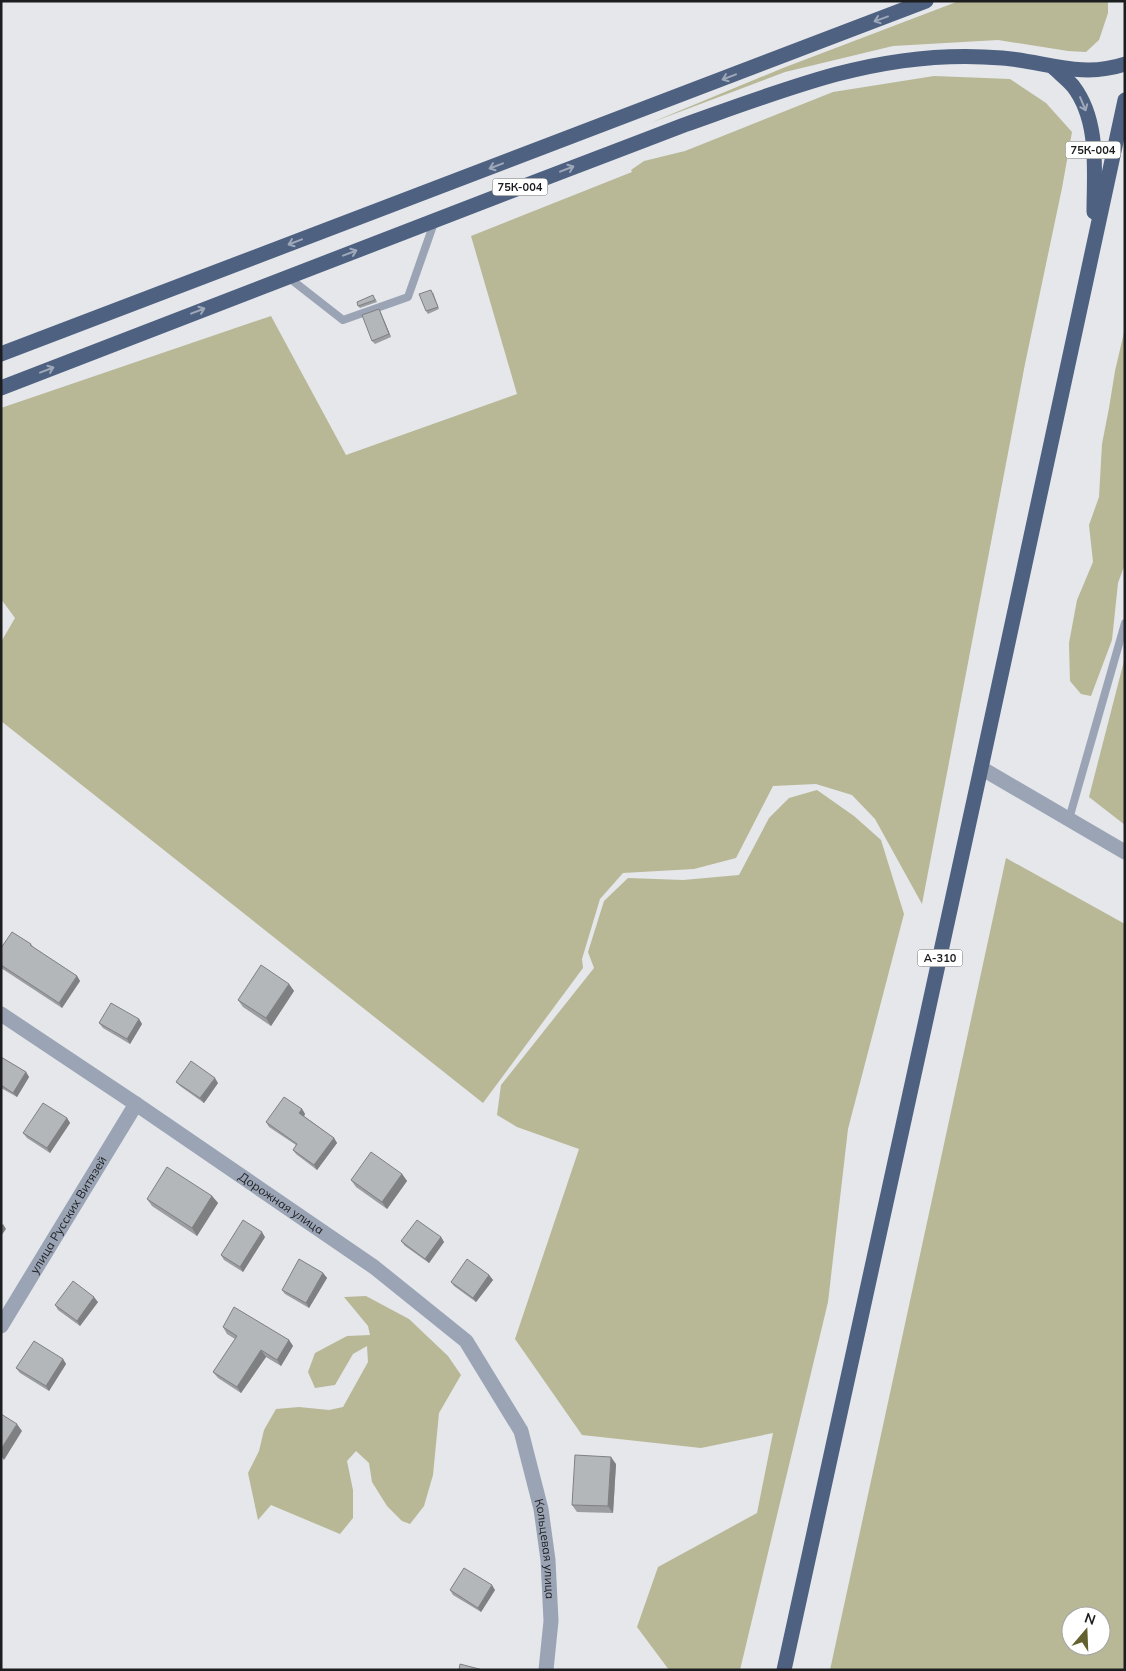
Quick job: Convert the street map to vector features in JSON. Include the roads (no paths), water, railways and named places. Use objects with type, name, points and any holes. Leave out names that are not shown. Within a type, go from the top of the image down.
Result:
[{"type":"highway","name":"75К-004","points":[[1,354],[926,1]]},
{"type":"highway","name":"75К-004","points":[[1,388],[435,220],[777,91],[839,73],[897,62],[948,56],[1004,58],[1053,67],[1095,70],[1114,68],[1125,64]]},
{"type":"highway","name":"75К-004","points":[[1053,67],[1072,84],[1080,96],[1092,128],[1094,246]]},
{"type":"highway","name":"А-310","points":[[784,1670],[1125,100]]},
{"type":"street","points":[[981,768],[1125,852]]},
{"type":"street","name":"Дорожная улица","points":[[1,1014],[374,1267],[466,1341],[521,1430]]},
{"type":"street","name":"улица Русских Витязей","points":[[1,1326],[136,1104]]},
{"type":"street","name":"Кольцевая улица","points":[[521,1430],[541,1509],[548,1560],[551,1621],[546,1670]]},
{"type":"lane","points":[[288,277],[343,320],[408,297],[435,220]]},
{"type":"lane","points":[[1069,819],[1122,641],[1125,623]]}]
